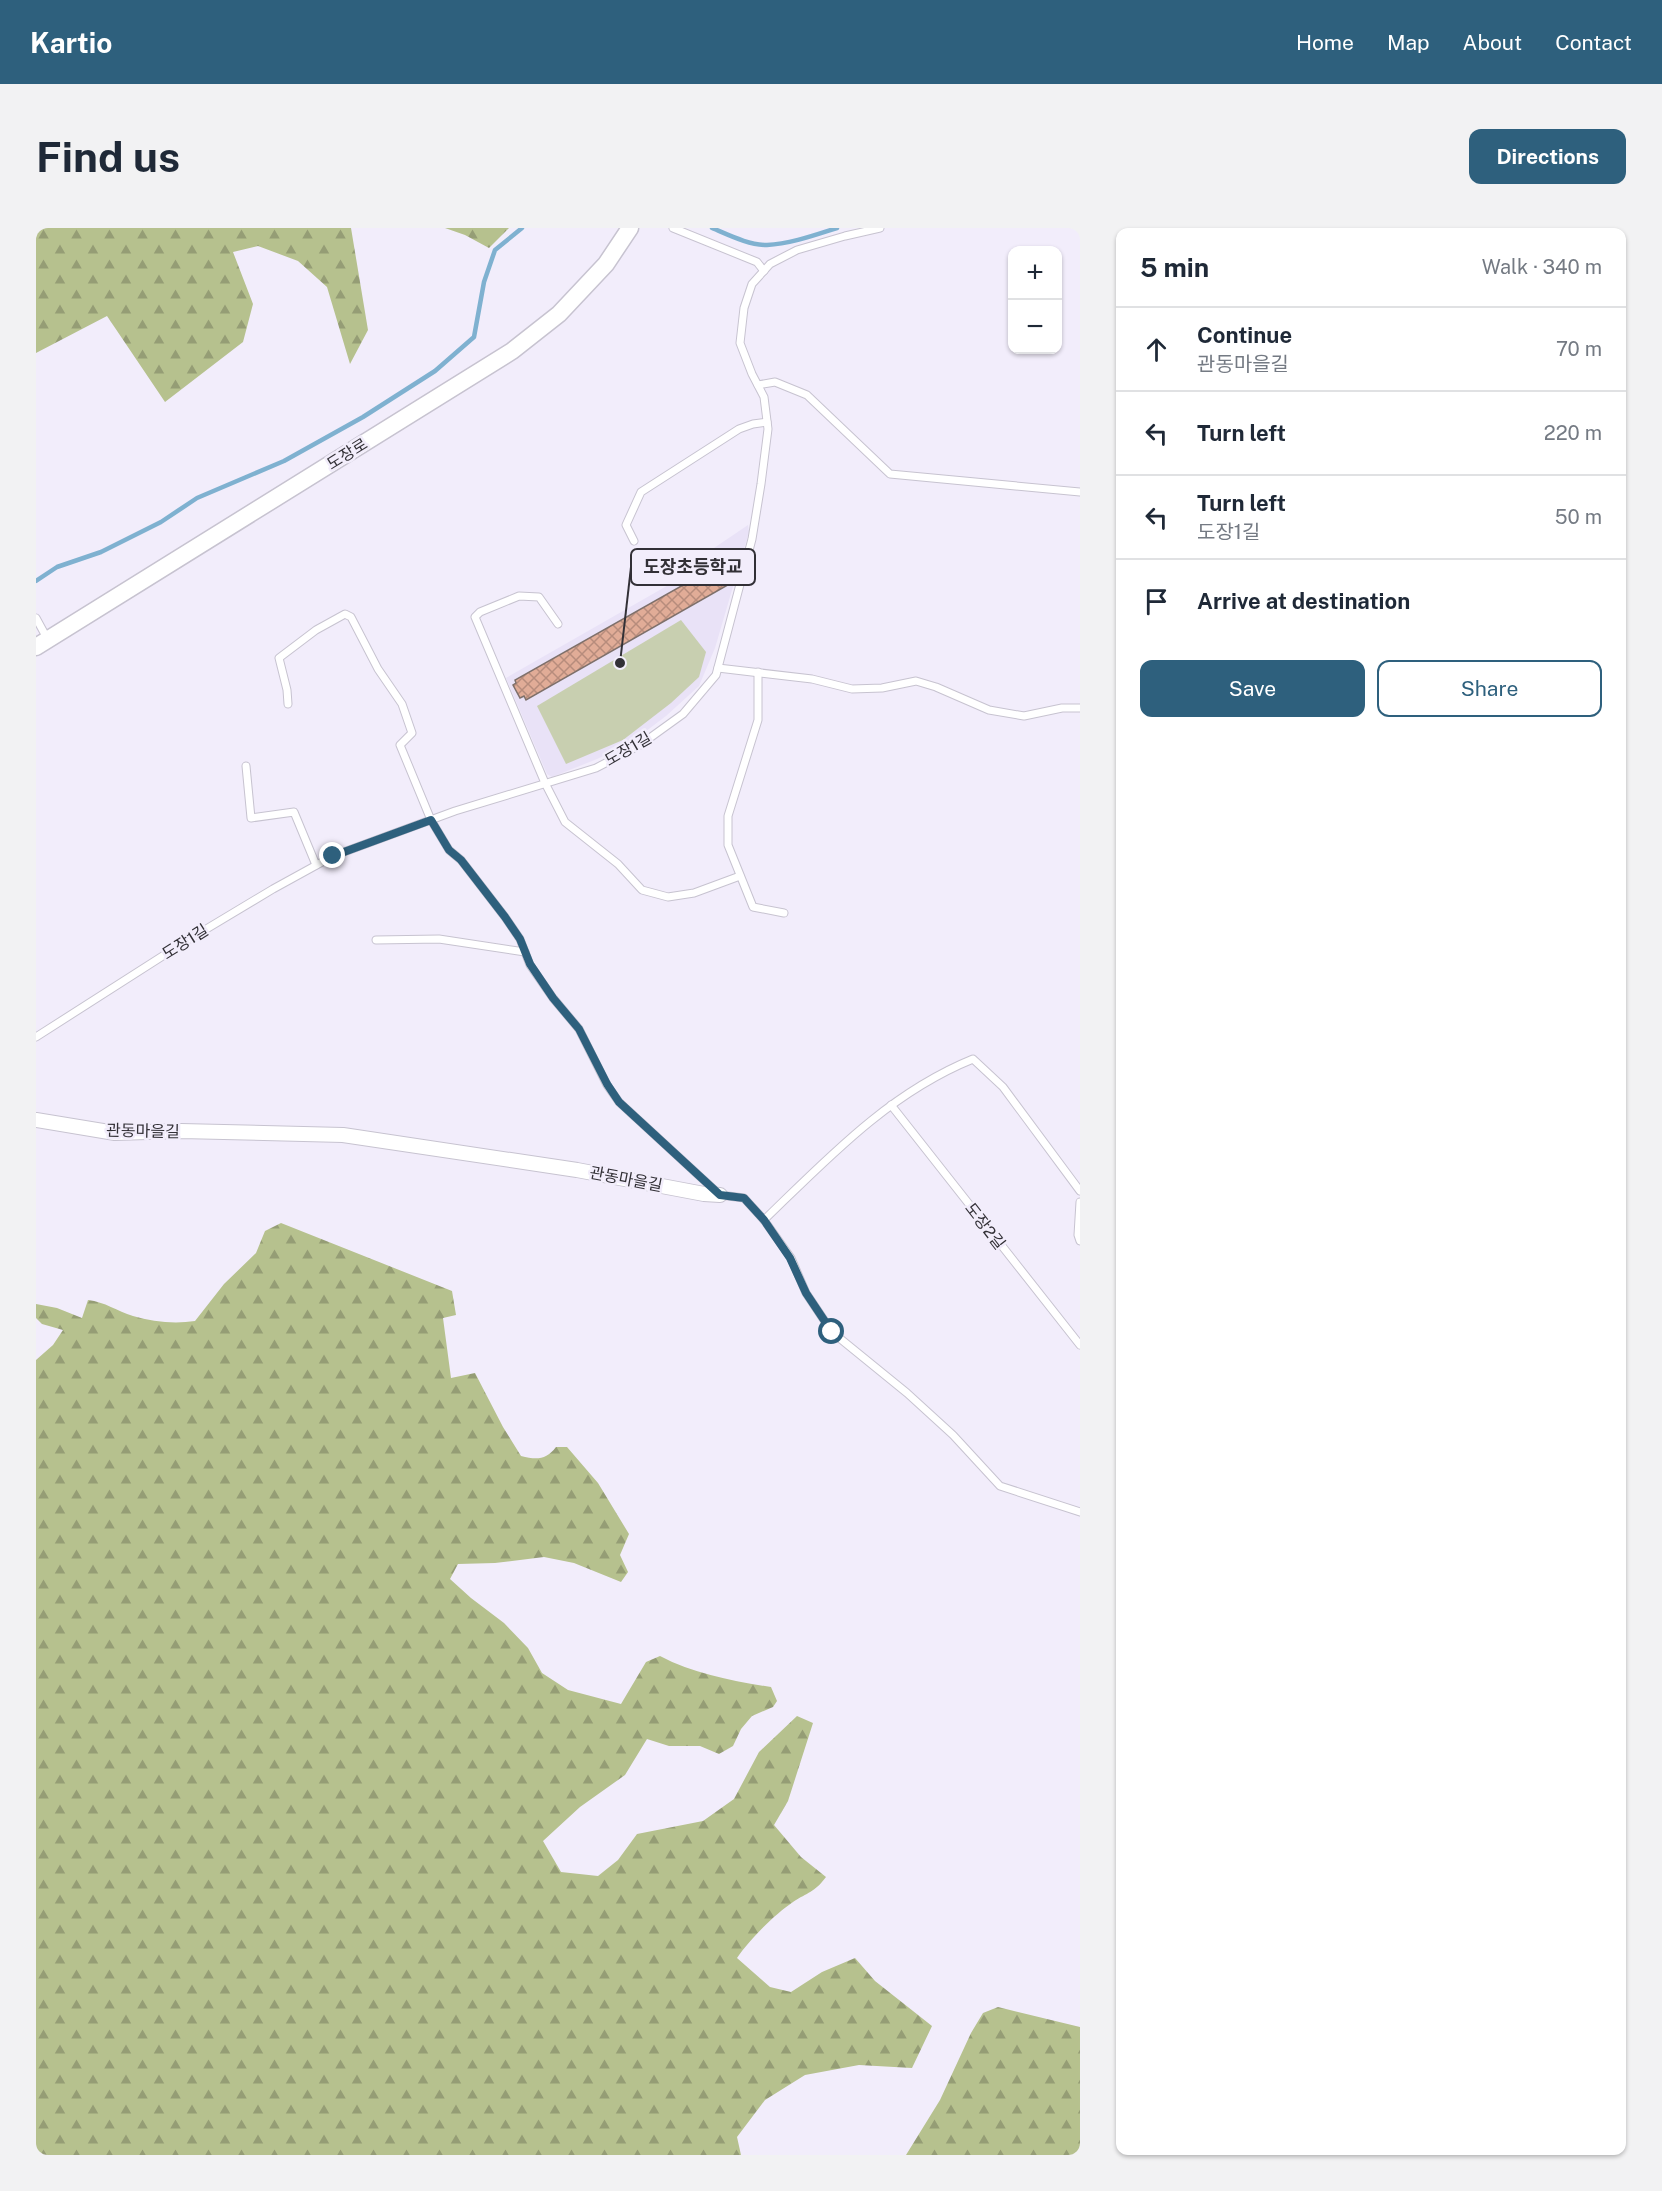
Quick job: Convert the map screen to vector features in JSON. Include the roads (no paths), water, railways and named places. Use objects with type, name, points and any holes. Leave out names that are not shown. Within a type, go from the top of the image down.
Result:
[{"type":"street","name":"도장로","points":[[42,644],[512,351],[559,314],[606,264],[630,228]]},
{"type":"street","name":"관동마을길","points":[[36,1120],[115,1132],[181,1131],[343,1135],[543,1165],[720,1195]]},
{"type":"lane","points":[[673,228],[757,262],[764,271]]},
{"type":"lane","name":"도장1길","points":[[36,1037],[183,944],[333,856],[431,820],[596,768],[640,745],[683,714],[716,675],[752,539],[761,484],[767,422],[764,397],[740,343],[744,308],[752,284],[770,264],[797,250],[879,228]]},
{"type":"lane","points":[[758,386],[775,382],[807,395],[890,474],[1080,492]]},
{"type":"lane","points":[[634,541],[626,525],[641,492],[739,429],[767,422]]},
{"type":"lane","points":[[558,624],[540,597],[519,596],[480,612],[475,617],[565,822],[618,864],[642,891],[669,897],[694,893],[740,876]]},
{"type":"lane","points":[[288,704],[279,658],[316,630],[345,614],[351,616],[378,669],[402,704],[412,733],[400,745],[431,820],[449,850],[461,860],[505,917],[530,964],[553,998],[579,1029],[607,1084],[619,1102],[720,1195]]},
{"type":"lane","points":[[36,618],[42,644]]},
{"type":"lane","points":[[718,668],[812,679],[852,689],[882,688],[916,681],[936,687],[989,710],[1024,716],[1062,708],[1080,708]]},
{"type":"lane","points":[[758,672],[758,720],[728,816],[728,845],[753,907],[784,913]]},
{"type":"lane","points":[[246,766],[252,818],[294,812],[316,865]]},
{"type":"lane","points":[[376,940],[439,939],[525,952]]},
{"type":"lane","points":[[764,1220],[855,1132],[891,1105],[946,1070],[973,1059],[1003,1087],[1080,1191]]},
{"type":"lane","name":"도장2길","points":[[891,1105],[1065,1329],[1080,1345]]},
{"type":"lane","name":"관동마을길","points":[[720,1195],[744,1198],[764,1220],[790,1258],[806,1293],[832,1332],[907,1393],[953,1435],[1000,1486],[1080,1512]]},
{"type":"lane","points":[[1080,1202],[1078,1235],[1080,1241]]},
{"type":"waterway","points":[[36,581],[57,567],[101,552],[161,522],[197,498],[284,461],[363,417],[435,371],[474,337],[484,282],[495,250],[522,228]]},
{"type":"waterway","points":[[712,228],[760,245],[793,241],[837,228]]},
{"type":"place","name":"도장초등학교","points":[[620,663]]}]
